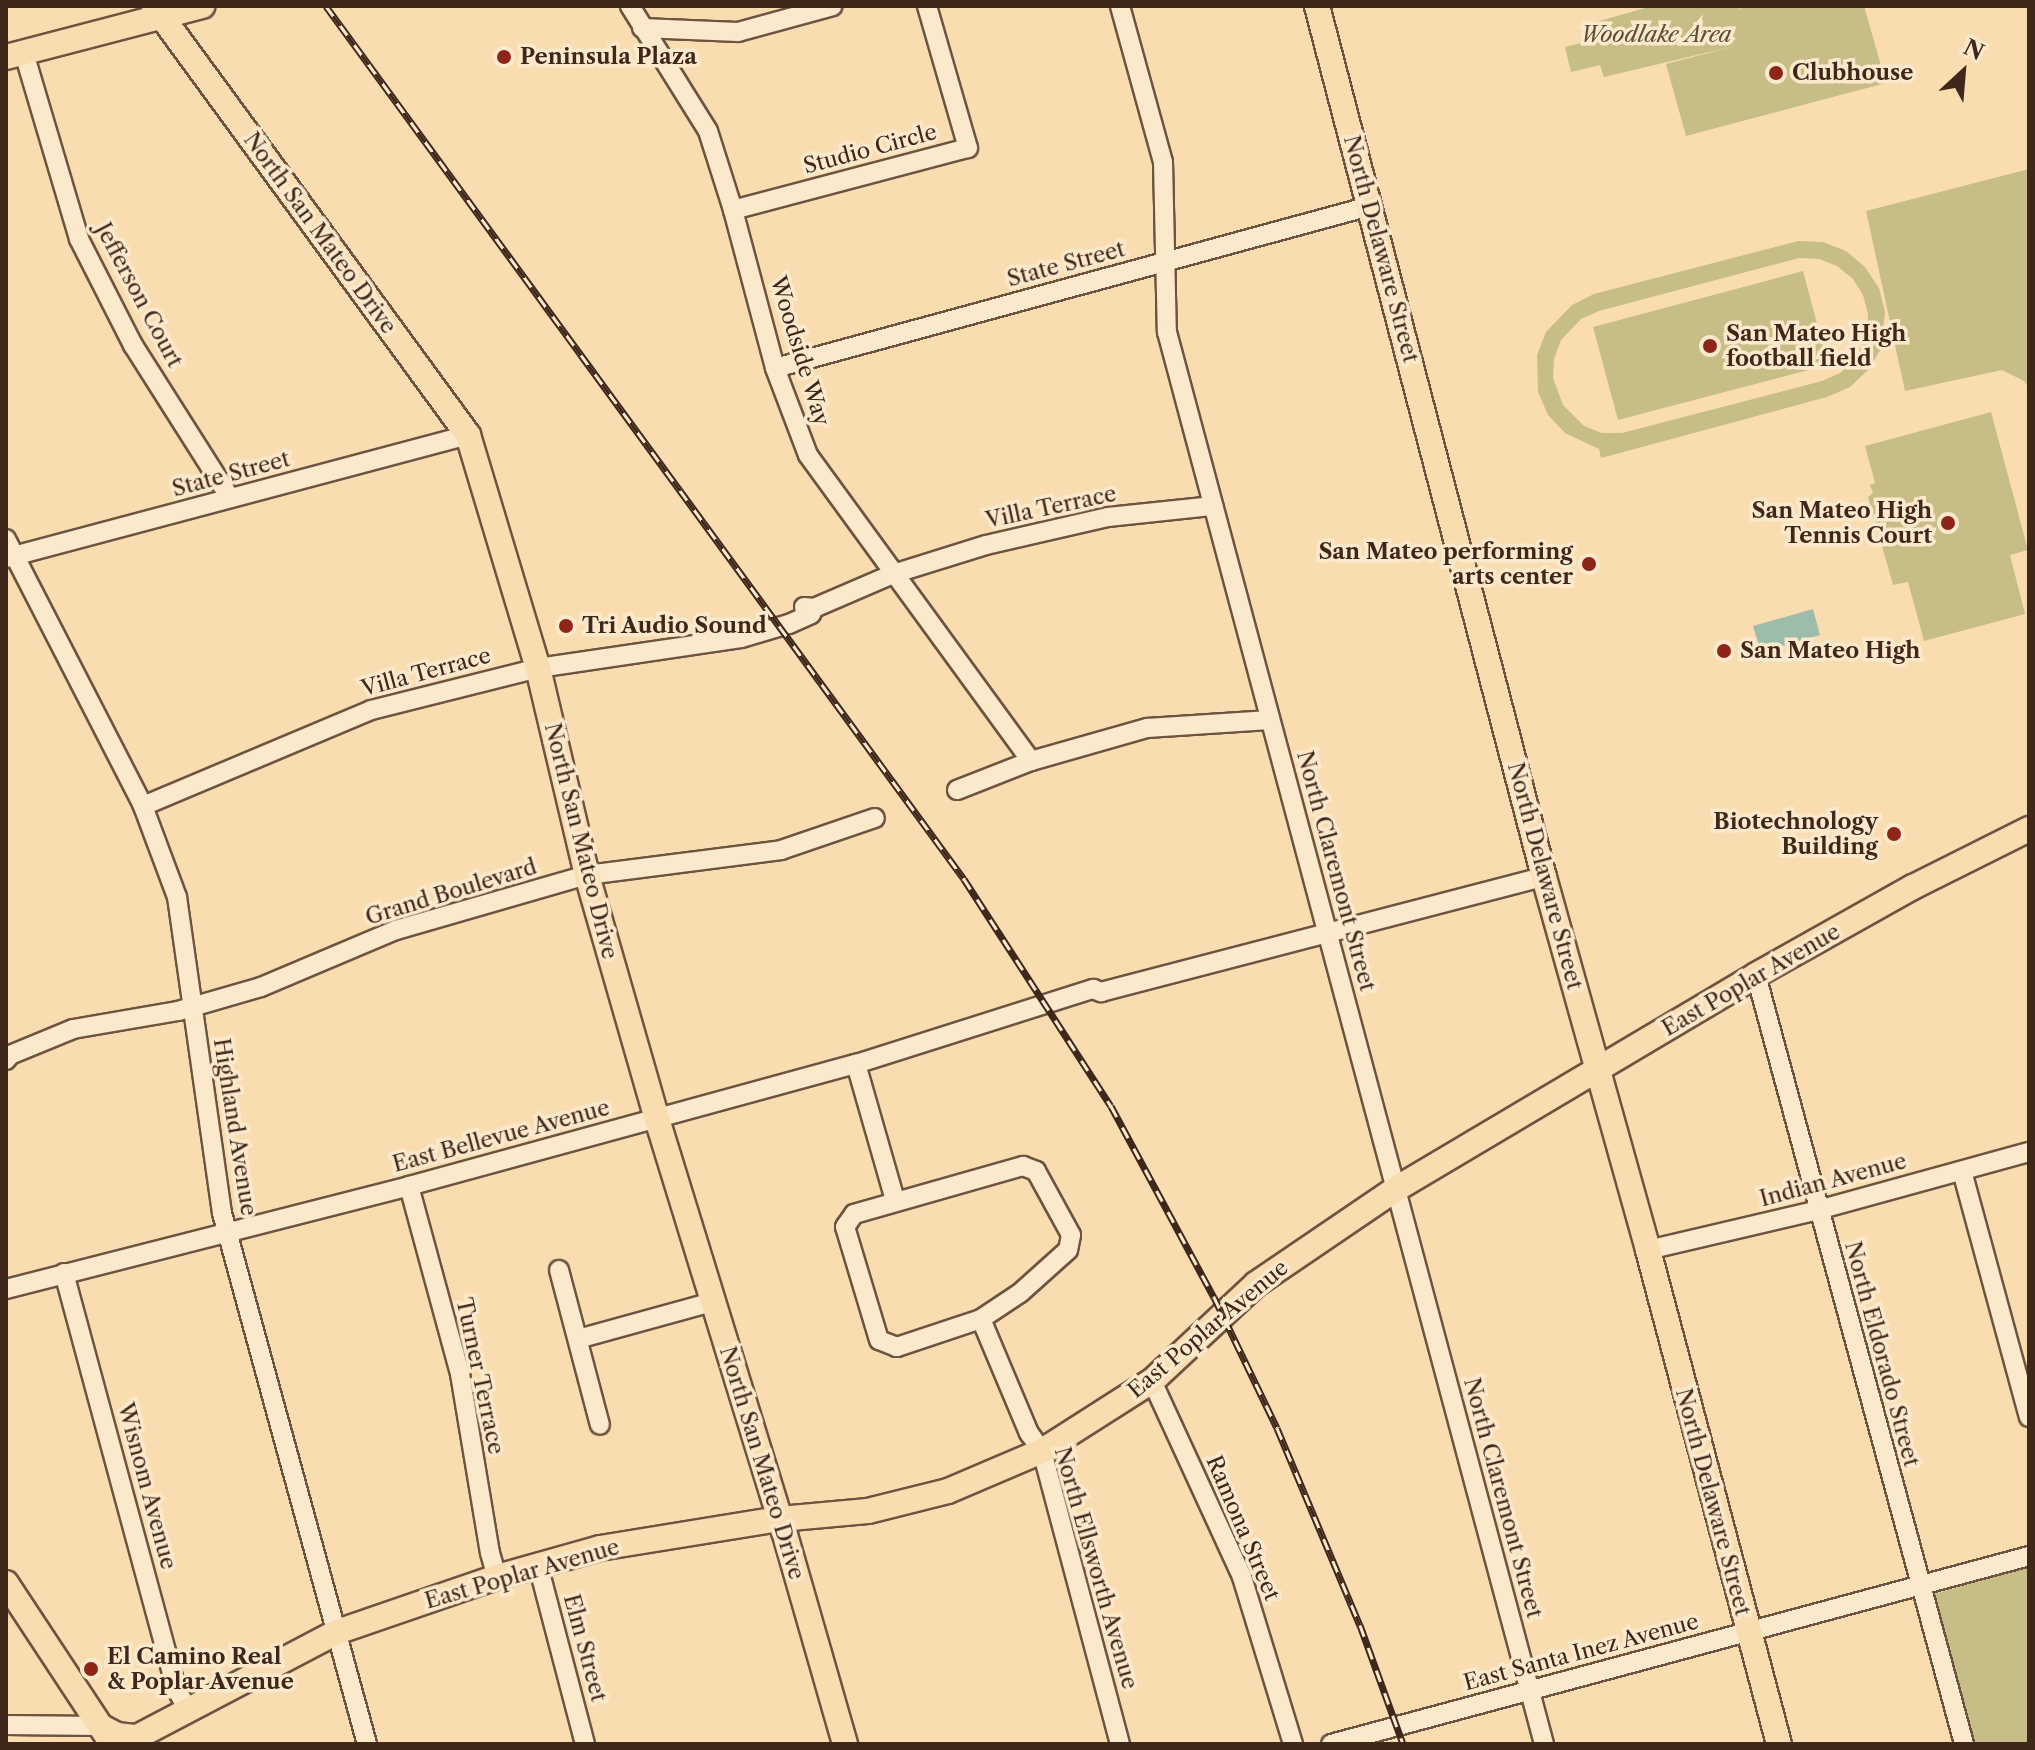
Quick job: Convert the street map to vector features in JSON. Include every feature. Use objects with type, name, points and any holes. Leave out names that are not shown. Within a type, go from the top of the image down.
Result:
[{"type":"main road","points":[[15,55],[158,11],[202,6]]},
{"type":"main road","name":"North Delaware Street","points":[[1317,6],[1544,877],[1599,1068],[1779,1744]]},
{"type":"main road","name":"North San Mateo Drive","points":[[158,11],[468,435],[538,668],[587,875],[657,1119],[780,1519],[845,1744]]},
{"type":"main road","name":"East Poplar Avenue","points":[[106,1735],[137,1737],[337,1632],[497,1577],[600,1548],[780,1519],[868,1511],[948,1491],[1042,1451],[1152,1381],[1256,1284],[1396,1189],[1756,975],[1913,887],[2029,829]]},
{"type":"main road","points":[[6,1583],[106,1735]]},
{"type":"street","name":"Woodside Way","points":[[630,6],[708,131],[733,210],[775,368],[808,455],[1031,761]]},
{"type":"street","points":[[642,28],[738,32],[833,6]]},
{"type":"street","name":"Studio Circle","points":[[733,210],[968,148],[927,6]]},
{"type":"street","name":"North Claremont Street","points":[[1120,6],[1163,162],[1167,332],[1544,1744]]},
{"type":"street","name":"Jefferson Court","points":[[15,55],[79,239],[133,345],[230,498]]},
{"type":"street","name":"State Street","points":[[775,368],[1370,206]]},
{"type":"street","name":"State Street","points":[[9,551],[230,498],[468,435]]},
{"type":"street","name":"Villa Terrace","points":[[143,806],[371,710],[538,668],[737,637],[740,631],[807,606],[814,608],[893,574],[986,545],[1108,517],[1213,506]]},
{"type":"street","name":"Highland Avenue","points":[[9,551],[143,806],[177,897],[222,1213],[367,1744]]},
{"type":"street","points":[[957,790],[1031,761],[1147,728],[1270,720]]},
{"type":"street","name":"Grand Boulevard","points":[[7,1054],[73,1029],[191,1007],[261,987],[396,930],[587,875],[781,850],[875,818]]},
{"type":"street","name":"East Bellevue Avenue","points":[[6,1289],[657,1119],[856,1064],[1093,989],[1101,992],[1328,936],[1544,877]]},
{"type":"street","name":"North Eldorado Street","points":[[1756,975],[1964,1744]]},
{"type":"street","points":[[856,1064],[895,1200]]},
{"type":"street","name":"Indian Avenue","points":[[1648,1250],[1818,1210],[2029,1152]]},
{"type":"street","points":[[1023,1166],[1036,1171],[1071,1235],[1068,1250],[1020,1293],[981,1319],[897,1347],[879,1340],[845,1227],[854,1214],[895,1200],[1023,1166]]},
{"type":"street","points":[[1962,1171],[2029,1417]]},
{"type":"street","name":"Turner Terrace","points":[[409,1186],[460,1374],[490,1553],[497,1577]]},
{"type":"street","points":[[559,1270],[600,1425]]},
{"type":"street","name":"Wisnom Avenue","points":[[64,1273],[176,1688],[187,1709]]},
{"type":"street","points":[[578,1339],[712,1302]]},
{"type":"street","name":"North Ellsworth Avenue","points":[[981,1319],[1029,1433],[1042,1451],[1120,1744]]},
{"type":"street","name":"Ramona Street","points":[[1152,1381],[1242,1577],[1293,1744]]},
{"type":"street","name":"East Santa Inez Avenue","points":[[1331,1744],[2029,1556]]},
{"type":"street","name":"Elm Street","points":[[538,1565],[585,1744]]},
{"type":"street","points":[[6,1725],[106,1735]]},
{"type":"green space","name":"Clubhouse","points":[[1652,6],[1737,6],[1741,11],[1739,6],[1864,6],[1886,83],[1686,136],[1666,64],[1739,45],[1604,77],[1600,65],[1571,72],[1565,47],[1593,40],[1589,24]]},
{"type":"green space","points":[[2029,169],[2029,388],[2024,381],[2002,370],[1905,391],[1866,211]]},
{"type":"green space","points":[[1798,241],[1823,242],[1846,251],[1865,267],[1879,288],[1885,312],[1881,349],[1868,370],[1850,387],[1827,397],[1601,458],[1599,449],[1565,433],[1548,415],[1538,392],[1537,355],[1546,332],[1572,305],[1594,294]],"holes":[[[1799,258],[1819,259],[1837,266],[1853,279],[1863,295],[1868,314],[1867,333],[1855,360],[1840,373],[1822,381],[1622,433],[1602,433],[1584,426],[1563,405],[1553,378],[1554,359],[1561,340],[1581,319],[1599,311]]]},
{"type":"green space","name":"San Mateo High football field","points":[[1803,271],[1828,365],[1618,420],[1593,327]]},
{"type":"green space","name":"San Mateo High Tennis Court","points":[[1991,412],[2028,550],[2010,555],[2025,614],[1924,641],[1908,582],[1893,585],[1868,497],[1873,493],[1870,485],[1875,483],[1865,446]]},
{"type":"green space","points":[[2029,1567],[2029,1744],[1975,1744],[1934,1594]]},
{"type":"shaded area","points":[[1813,609],[1820,635],[1761,652],[1753,626]]},
{"type":"railway","points":[[326,6],[964,879],[1111,1106],[1214,1297],[1277,1428],[1360,1625],[1403,1744]]},
{"type":"place","name":"Peninsula Plaza","points":[[504,57]]},
{"type":"place","name":"Clubhouse","points":[[1776,73]]},
{"type":"place","name":"San Mateo High football field","points":[[1710,346]]},
{"type":"place","name":"San Mateo High Tennis Court","points":[[1948,523]]},
{"type":"place","name":"San Mateo performing arts center","points":[[1589,564]]},
{"type":"place","name":"Tri Audio Sound","points":[[566,626]]},
{"type":"place","name":"San Mateo High","points":[[1724,651]]},
{"type":"place","name":"Biotechnology Building","points":[[1894,834]]},
{"type":"place","name":"El Camino Real & Poplar Avenue","points":[[91,1669]]},
{"type":"park label","name":"Woodlake Area","points":[[1656,35]]}]
